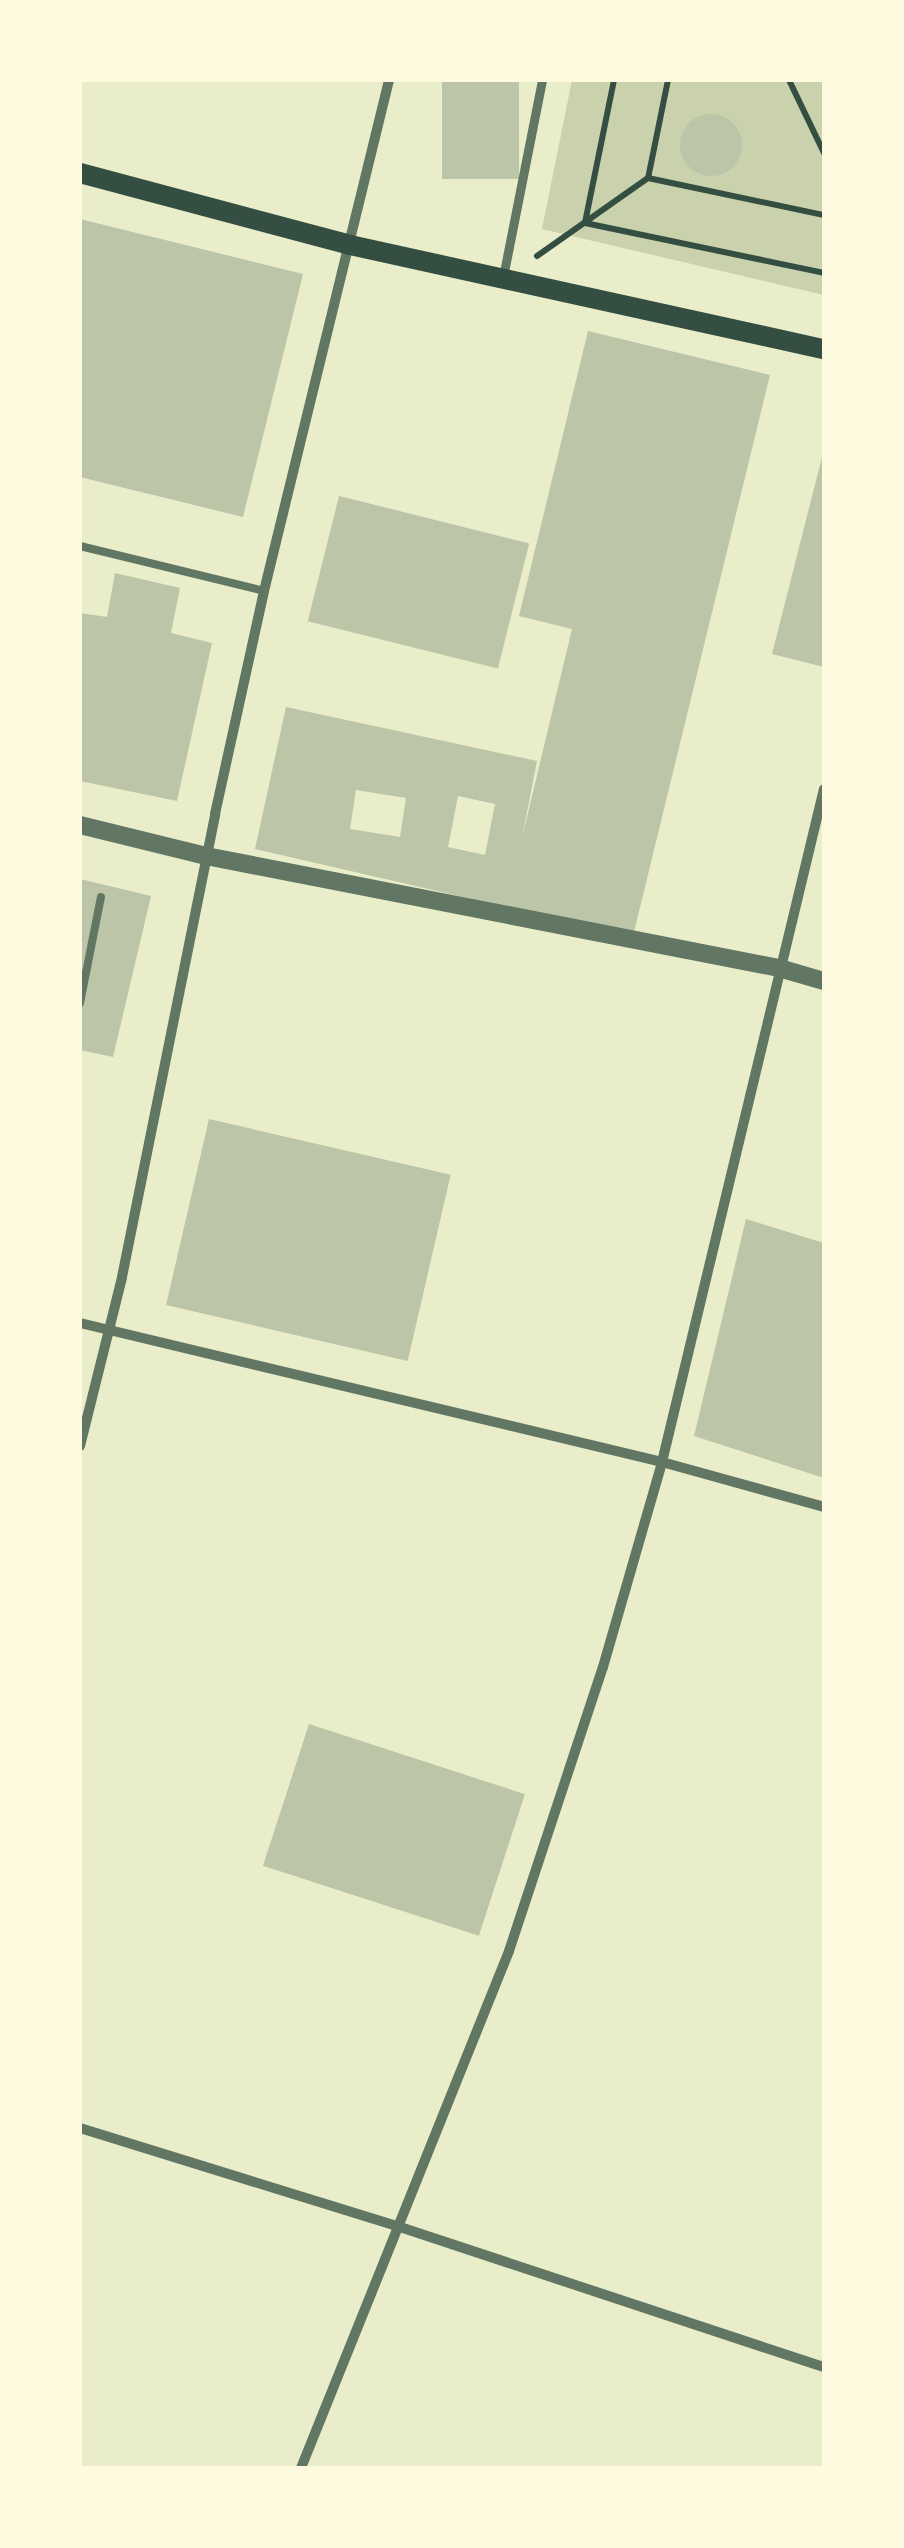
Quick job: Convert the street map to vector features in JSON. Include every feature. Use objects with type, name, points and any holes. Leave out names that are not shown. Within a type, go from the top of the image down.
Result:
[{"type":"main road","points":[[80,173],[350,245],[824,349]]},
{"type":"street","points":[[80,1446],[110,1329],[264,591],[389,80]]},
{"type":"street","points":[[503,280],[542,80]]},
{"type":"street","points":[[301,2468],[509,1951],[603,1666],[662,1462],[824,789]]},
{"type":"street","points":[[80,825],[206,856],[824,980]]},
{"type":"street","points":[[80,1323],[662,1462],[824,1508]]},
{"type":"street","points":[[80,2128],[400,2227],[824,2367]]},
{"type":"lane","points":[[80,546],[264,591]]},
{"type":"lane","points":[[80,1003],[85,955],[102,896]]},
{"type":"path","points":[[584,223],[614,80]]},
{"type":"path","points":[[503,280],[648,178],[668,80]]},
{"type":"path","points":[[789,80],[824,154]]},
{"type":"path","points":[[648,178],[824,215]]},
{"type":"path","points":[[584,223],[824,272]]},
{"type":"green space","points":[[572,80],[824,80],[824,295],[542,229]]},
{"type":"building","points":[[442,80],[519,80],[519,179],[442,179]]},
{"type":"building","points":[[711,114],[733,123],[742,145],[733,167],[711,176],[689,167],[680,145],[689,123]]},
{"type":"building","points":[[80,219],[303,274],[243,517],[80,477]]},
{"type":"building","points":[[588,331],[770,375],[633,936],[255,849],[286,707],[537,761],[522,838],[572,629],[519,616]],"holes":[[[356,790],[406,798],[400,837],[350,829]],[[458,796],[495,804],[485,855],[448,847]]]},
{"type":"building","points":[[824,453],[824,667],[772,654]]},
{"type":"building","points":[[339,496],[529,543],[498,669],[308,621]]},
{"type":"building","points":[[115,573],[180,588],[171,633],[212,643],[177,801],[80,781],[80,613],[107,617]]},
{"type":"building","points":[[80,879],[151,896],[113,1057],[80,1050]]},
{"type":"building","points":[[209,1119],[451,1175],[408,1361],[166,1305]]},
{"type":"building","points":[[746,1219],[824,1243],[824,1478],[694,1436]]},
{"type":"building","points":[[309,1724],[525,1794],[479,1936],[263,1866]]}]
